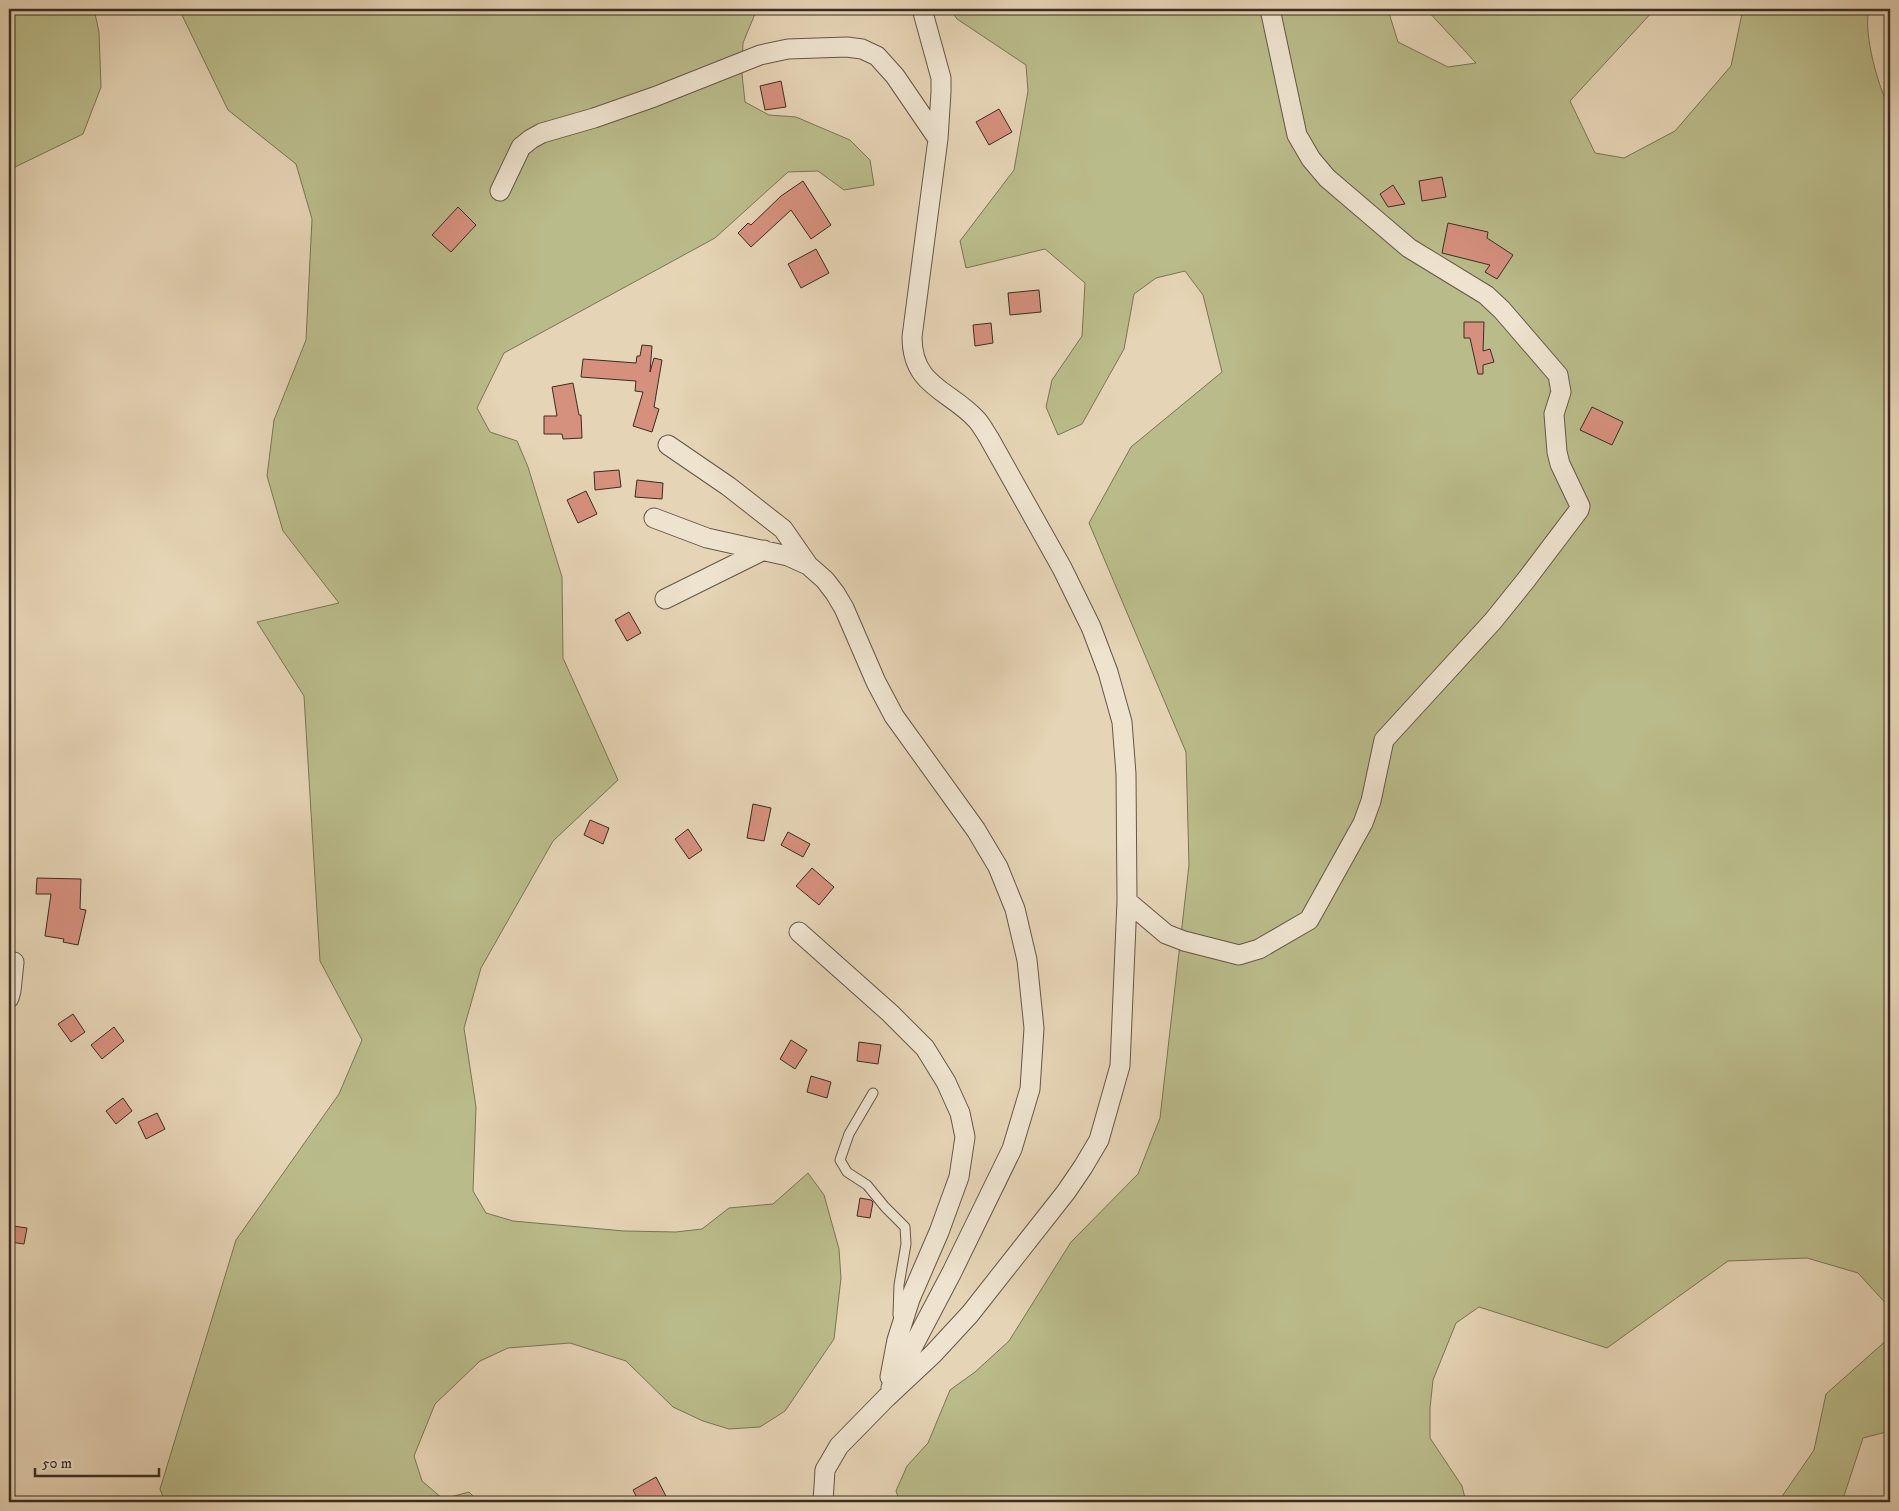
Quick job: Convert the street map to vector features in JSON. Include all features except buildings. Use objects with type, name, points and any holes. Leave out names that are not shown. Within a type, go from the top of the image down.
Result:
[{"type":"street","points":[[823,1502],[825,1470],[839,1446],[933,1354],[970,1314],[1066,1192],[1098,1140],[1120,1066],[1127,901],[1127,783],[1125,741],[1108,672],[1098,645],[1062,568],[989,438],[976,419],[937,390],[917,363],[913,351],[912,336],[938,138],[941,78],[922,9]]},
{"type":"street","points":[[1127,901],[1166,934],[1184,941],[1238,955],[1259,949],[1309,920],[1363,823],[1371,801],[1384,740],[1493,621],[1579,510],[1580,506],[1560,464],[1557,452],[1554,414],[1561,392],[1558,375],[1502,310],[1486,295],[1414,252],[1323,175],[1297,136],[1270,9]]},
{"type":"street","points":[[500,191],[521,147],[542,132],[594,118],[654,97],[760,55],[788,49],[847,47],[862,49],[877,56],[895,76],[938,138]]},
{"type":"street","points":[[668,445],[728,486],[783,529],[808,565],[825,580],[844,608],[876,682],[894,716],[976,830],[998,867],[1015,910],[1027,960],[1034,1028],[1030,1089],[1012,1149],[952,1272],[886,1398]]},
{"type":"street","points":[[654,518],[707,538],[788,556],[808,565]]},
{"type":"street","points":[[665,599],[764,550]]},
{"type":"street","points":[[799,932],[890,1013],[924,1048],[946,1082],[960,1114],[965,1137],[959,1176],[939,1232],[910,1299],[897,1340],[886,1398]]},
{"type":"street","points":[[9,998],[14,962]]},
{"type":"lane","points":[[873,1093],[849,1134],[840,1160],[847,1172],[867,1184],[885,1207],[905,1227],[906,1244],[899,1285],[897,1340]]},
{"type":"green space","points":[[9,9],[94,9],[99,32],[101,87],[83,134],[9,170]]},
{"type":"green space","points":[[179,9],[757,9],[743,43],[742,74],[745,102],[769,115],[796,117],[850,140],[870,160],[874,185],[844,190],[818,171],[788,172],[715,238],[504,353],[477,408],[490,432],[517,441],[528,467],[562,577],[563,658],[618,780],[553,841],[481,968],[464,1028],[476,1107],[473,1191],[486,1213],[513,1221],[624,1231],[676,1232],[702,1229],[729,1208],[773,1204],[808,1173],[824,1195],[839,1249],[841,1278],[834,1339],[785,1411],[760,1427],[729,1429],[703,1421],[673,1407],[626,1361],[570,1343],[508,1348],[480,1361],[435,1404],[414,1456],[422,1481],[443,1499],[469,1492],[479,1502],[165,1502],[160,1489],[236,1240],[339,1094],[362,1040],[320,961],[304,696],[257,622],[339,603],[283,531],[267,476],[274,420],[306,340],[312,219],[296,164],[228,110]]},
{"type":"green space","points":[[950,9],[1385,9],[1389,13],[1398,42],[1448,67],[1476,63],[1426,9],[1655,9],[1570,101],[1595,153],[1624,158],[1675,131],[1731,66],[1743,9],[1869,9],[1868,32],[1870,46],[1881,88],[1890,110],[1890,1308],[1858,1273],[1807,1258],[1728,1261],[1607,1348],[1479,1307],[1456,1323],[1433,1380],[1430,1408],[1430,1438],[1462,1486],[1466,1502],[900,1502],[896,1491],[907,1466],[928,1443],[950,1390],[975,1372],[1009,1341],[1071,1242],[1138,1174],[1160,1118],[1189,865],[1186,752],[1089,523],[1131,447],[1222,372],[1203,295],[1185,271],[1156,278],[1134,294],[1124,349],[1082,424],[1058,435],[1046,407],[1052,380],[1082,336],[1085,283],[1045,249],[966,268],[960,241],[1014,170],[1028,91],[1026,65],[957,19]]},
{"type":"green space","points":[[1890,1330],[1890,1431],[1863,1438],[1842,1502],[1783,1502],[1783,1495],[1814,1450],[1826,1394],[1889,1338]]}]
